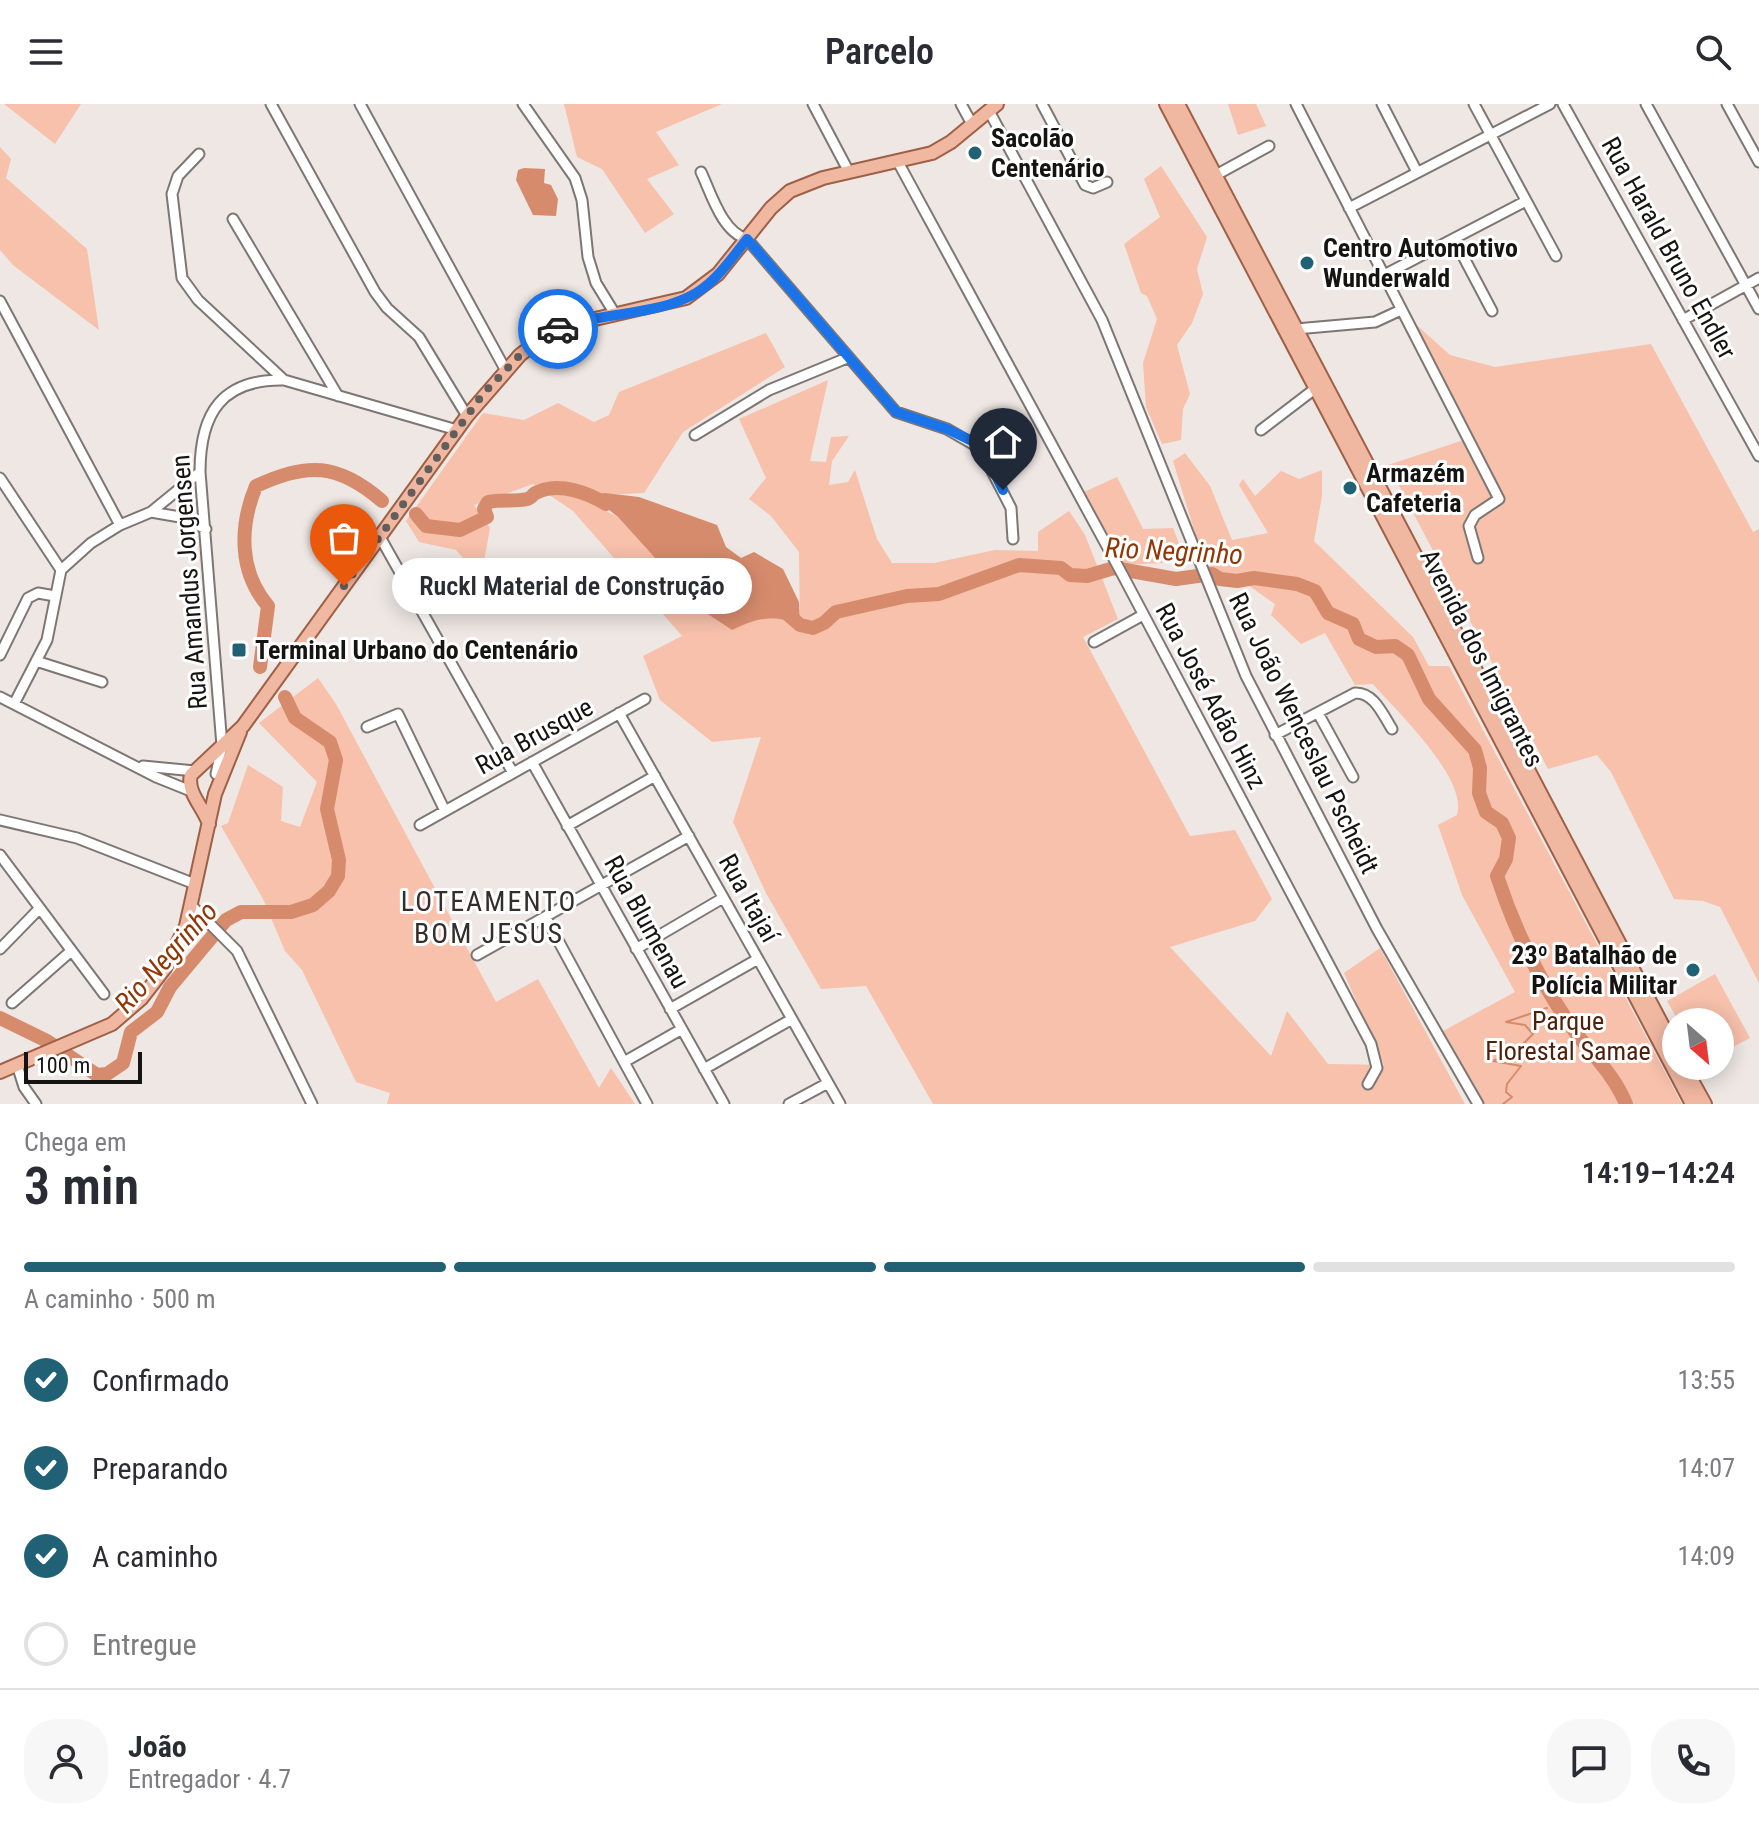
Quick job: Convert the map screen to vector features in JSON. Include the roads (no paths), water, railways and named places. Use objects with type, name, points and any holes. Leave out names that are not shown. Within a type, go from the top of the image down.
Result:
[{"type":"main road","name":"Avenida dos Imigrantes","points":[[1166,104],[1181,121],[1210,176],[1316,388],[1409,564],[1462,656],[1692,1104]]},
{"type":"main road","name":"Avenida dos Imigrantes","points":[[1178,104],[1181,121]]},
{"type":"main road","points":[[209,824],[189,780],[243,726],[467,416],[505,369],[553,332],[615,314],[672,304],[698,292],[718,274],[771,208],[790,191],[810,182],[898,162],[943,148],[993,108]]},
{"type":"main road","name":"Avenida dos Imigrantes","points":[[1210,176],[1353,436],[1425,575],[1462,656]]},
{"type":"main road","points":[[1336,425],[1344,424],[1353,436]]},
{"type":"main road","points":[[1364,479],[1374,490],[1379,486]]},
{"type":"main road","points":[[1409,564],[1410,558],[1413,558],[1425,575]]},
{"type":"main road","points":[[193,793],[205,799],[217,783],[243,726]]},
{"type":"main road","points":[[198,770],[217,783]]},
{"type":"main road","points":[[0,1072],[112,1024],[141,999],[177,948],[191,905],[217,783]]},
{"type":"main road","name":"Avenida dos Imigrantes","points":[[1621,963],[1662,1025]]},
{"type":"main road","points":[[1636,998],[1645,1008],[1651,1005]]},
{"type":"main road","points":[[1692,1080],[1705,1104]]},
{"type":"street","points":[[271,104],[375,292],[424,343],[467,416]]},
{"type":"street","points":[[360,104],[505,369]]},
{"type":"street","points":[[523,104],[575,178],[582,200],[588,257],[601,294],[615,314]]},
{"type":"street","points":[[813,104],[849,172]]},
{"type":"street","points":[[961,104],[972,124]]},
{"type":"street","points":[[1042,104],[1085,185],[1093,188],[1107,182]]},
{"type":"street","points":[[1296,104],[1499,499],[1475,515],[1469,526],[1478,558]]},
{"type":"street","points":[[1382,104],[1417,172]]},
{"type":"street","points":[[1474,104],[1556,256]]},
{"type":"street","points":[[1349,208],[1550,104]]},
{"type":"street","name":"Rua Harald Bruno Endler","points":[[1563,104],[1759,456]]},
{"type":"street","points":[[1646,104],[1759,309]]},
{"type":"street","points":[[1727,104],[1759,162]]},
{"type":"street","name":"Rua João Wenceslau Pscheidt","points":[[993,108],[1102,320],[1246,676],[1377,929],[1478,1104]]},
{"type":"street","points":[[1210,176],[1269,146]]},
{"type":"street","points":[[199,154],[178,176],[172,194],[182,278],[198,300],[284,380]]},
{"type":"street","name":"Rua José Adão Hinz","points":[[898,162],[1114,558],[1371,1044],[1377,1068],[1368,1084]]},
{"type":"street","points":[[701,172],[728,226],[739,237],[747,239],[896,412],[947,429],[980,448],[1011,508],[1013,539]]},
{"type":"street","points":[[1384,275],[1526,201]]},
{"type":"street","points":[[233,219],[338,396]]},
{"type":"street","points":[[1454,239],[1492,311]]},
{"type":"street","points":[[1683,320],[1759,278]]},
{"type":"street","points":[[0,301],[120,525]]},
{"type":"street","points":[[1296,329],[1375,322],[1401,310]]},
{"type":"street","points":[[695,435],[769,390],[847,358]]},
{"type":"street","name":"Rua Amandus Jorgensen","points":[[217,783],[222,746],[200,445],[204,427],[220,401],[247,384],[284,380],[457,430]]},
{"type":"street","points":[[1261,430],[1316,388]]},
{"type":"street","points":[[14,704],[51,630],[61,570],[91,543],[120,525],[151,512],[200,472]]},
{"type":"street","points":[[0,478],[61,570]]},
{"type":"street","points":[[151,512],[180,517],[206,529]]},
{"type":"street","points":[[380,537],[513,773]]},
{"type":"street","points":[[0,655],[28,598],[38,593],[55,596]]},
{"type":"street","points":[[1094,642],[1143,615]]},
{"type":"street","points":[[36,661],[102,682]]},
{"type":"street","points":[[1275,735],[1355,693],[1371,698],[1392,729]]},
{"type":"street","points":[[0,697],[193,793]]},
{"type":"street","name":"Rua Brusque","points":[[420,825],[645,699]]},
{"type":"street","name":"Rua Itajaí","points":[[619,713],[840,1104]]},
{"type":"street","points":[[1318,713],[1353,777]]},
{"type":"street","points":[[367,727],[398,714],[445,811]]},
{"type":"street","name":"Rua Blumenau","points":[[532,762],[724,1104]]},
{"type":"street","points":[[132,765],[198,770]]},
{"type":"street","points":[[567,826],[655,776]]},
{"type":"street","points":[[0,820],[77,838],[195,884]]},
{"type":"street","points":[[477,955],[689,836]]},
{"type":"street","points":[[1,860],[104,994]]},
{"type":"street","points":[[636,949],[723,898]]},
{"type":"street","points":[[191,905],[216,928],[250,973],[312,1104]]},
{"type":"street","points":[[0,949],[39,909]]},
{"type":"street","points":[[546,918],[647,1104]]},
{"type":"street","points":[[12,1003],[70,952]]},
{"type":"street","points":[[670,1009],[758,959]]},
{"type":"street","points":[[704,1069],[792,1019]]},
{"type":"street","points":[[624,1062],[682,1029]]},
{"type":"street","points":[[17,1065],[24,1087],[36,1104]]},
{"type":"street","points":[[789,1104],[828,1083]]},
{"type":"waterway","name":"Rio Negrinho","points":[[260,667],[268,606],[252,579],[245,549],[247,517],[256,486],[291,473],[322,470],[351,479],[382,501]]},
{"type":"waterway","name":"Rio Negrinho","points":[[416,514],[426,526],[460,530],[487,517],[484,509],[488,502],[527,499],[555,488],[582,493],[606,504]]},
{"type":"waterway","name":"Rio Negrinho","points":[[785,612],[800,625],[813,628],[836,612],[907,596],[939,594],[1019,565],[1061,568],[1070,575],[1087,576],[1114,568],[1176,579],[1212,574],[1220,579],[1237,581],[1254,578],[1297,584],[1315,591],[1328,613],[1353,624],[1359,639],[1376,647],[1395,646],[1408,655],[1429,699],[1475,750],[1480,768],[1479,793],[1486,812],[1502,823],[1509,838],[1506,859],[1497,876],[1529,956],[1573,1029],[1609,1074],[1626,1104]]},
{"type":"waterway","name":"Rio Negrinho","points":[[0,1018],[47,1041],[97,1075],[107,1074],[123,1063],[131,1032],[157,1012],[170,987],[226,920],[241,912],[291,912],[313,905],[329,891],[338,876],[339,860],[327,809],[336,760],[330,742],[295,718],[285,697]]},
{"type":"waterway","points":[[1503,1104],[1512,1097],[1506,1092],[1507,1084],[1521,1066],[1493,1061],[1517,1050],[1533,1034],[1525,1025],[1506,1022],[1547,1008]]},
{"type":"place","name":"Sacolão Centenário","points":[[975,153]]},
{"type":"place","name":"Centro Automotivo Wunderwald","points":[[1307,263]]},
{"type":"place","name":"Armazém Cafeteria","points":[[1350,488]]},
{"type":"place","name":"Ruckl Material de Construção","points":[[344,586]]},
{"type":"place","name":"Terminal Urbano do Centenário","points":[[239,650]]},
{"type":"place","name":"23º Batalhão de Polícia Militar","points":[[1693,970]]},
{"type":"district","name":"LOTEAMENTO BOM JESUS","points":[[489,917]]},
{"type":"park label","name":"Parque Florestal Samae","points":[[1568,1036]]}]
